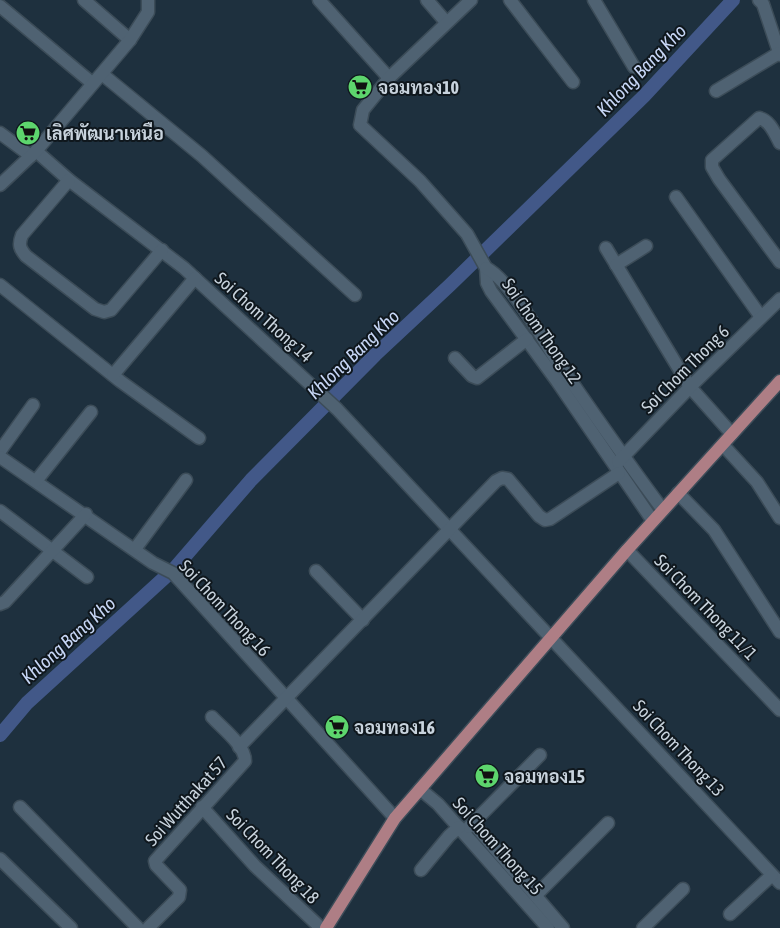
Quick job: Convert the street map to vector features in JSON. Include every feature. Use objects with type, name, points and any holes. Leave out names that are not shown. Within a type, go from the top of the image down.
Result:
[{"type":"main road","points":[[326,928],[395,818],[627,550],[780,382]]},
{"type":"street","points":[[84,0],[130,40]]},
{"type":"street","points":[[0,186],[34,154],[130,40],[148,12],[148,0]]},
{"type":"street","points":[[319,0],[389,78],[470,0]]},
{"type":"street","points":[[427,0],[446,22]]},
{"type":"street","points":[[510,0],[573,82]]},
{"type":"street","points":[[594,0],[634,67]]},
{"type":"street","points":[[716,91],[779,54],[763,4],[759,0]]},
{"type":"street","points":[[0,6],[202,156],[355,295]]},
{"type":"street","name":"Soi Chom Thong 12","points":[[389,78],[363,110],[360,125],[420,181],[467,234],[483,264],[487,283],[491,291],[619,465],[653,521]]},
{"type":"street","points":[[780,143],[764,119],[759,118],[715,156],[712,167],[780,262]]},
{"type":"street","name":"Soi Chom Thong 14","points":[[0,133],[34,154],[162,250],[320,392],[552,638]]},
{"type":"street","points":[[69,180],[19,242],[20,249],[26,256],[80,298],[96,309],[104,312],[111,310],[162,250]]},
{"type":"street","points":[[676,198],[761,317]]},
{"type":"street","points":[[616,265],[646,246]]},
{"type":"street","points":[[606,248],[690,387],[732,434]]},
{"type":"street","points":[[483,264],[496,273],[516,301],[619,465],[663,510]]},
{"type":"street","points":[[113,375],[195,278]]},
{"type":"street","points":[[0,285],[113,375],[199,438]]},
{"type":"street","name":"Soi Chom Thong 6","points":[[452,530],[502,478],[508,479],[539,516],[545,520],[550,519],[619,465],[690,387],[780,299]]},
{"type":"street","points":[[455,358],[472,376],[478,378],[527,339]]},
{"type":"street","points":[[0,451],[33,405]]},
{"type":"street","points":[[36,481],[91,412]]},
{"type":"street","points":[[723,445],[757,482],[780,518]]},
{"type":"street","name":"Soi Chom Thong 16","points":[[0,456],[86,514],[153,563],[173,573],[286,700],[395,818]]},
{"type":"street","points":[[135,550],[186,480]]},
{"type":"street","points":[[678,493],[714,530],[780,632]]},
{"type":"street","points":[[0,511],[87,577]]},
{"type":"street","points":[[0,604],[5,602],[53,552],[86,514]]},
{"type":"street","points":[[239,747],[452,530]]},
{"type":"street","name":"Soi Chom Thong 11/1","points":[[627,550],[780,710]]},
{"type":"street","points":[[316,570],[363,620]]},
{"type":"street","name":"Soi Chom Thong 13","points":[[552,638],[776,879]]},
{"type":"street","name":"Soi Wutthakat 57","points":[[148,928],[179,897],[180,890],[156,865],[155,861],[245,761],[245,756],[239,747],[212,717]]},
{"type":"street","points":[[420,870],[449,836],[473,823],[540,756]]},
{"type":"street","name":"Soi Chom Thong 15","points":[[420,789],[438,804],[548,928]]},
{"type":"street","points":[[20,807],[138,928]]},
{"type":"street","name":"Soi Chom Thong 18","points":[[202,807],[255,866],[321,928]]},
{"type":"street","points":[[473,823],[564,928]]},
{"type":"street","points":[[536,896],[608,823]]},
{"type":"street","points":[[0,859],[72,928]]},
{"type":"street","points":[[730,914],[776,879]]},
{"type":"street","points":[[643,928],[683,889]]},
{"type":"waterway","name":"Khlong Bang Kho","points":[[0,735],[27,703],[174,569],[251,480],[375,355],[450,285],[644,96],[733,0]]},
{"type":"place","name":"จอมทอง10","points":[[360,87]]},
{"type":"place","name":"เลิศพัฒนาเหนือ","points":[[28,133]]},
{"type":"place","name":"จอมทอง16","points":[[337,727]]},
{"type":"place","name":"จอมทอง15","points":[[487,776]]}]
